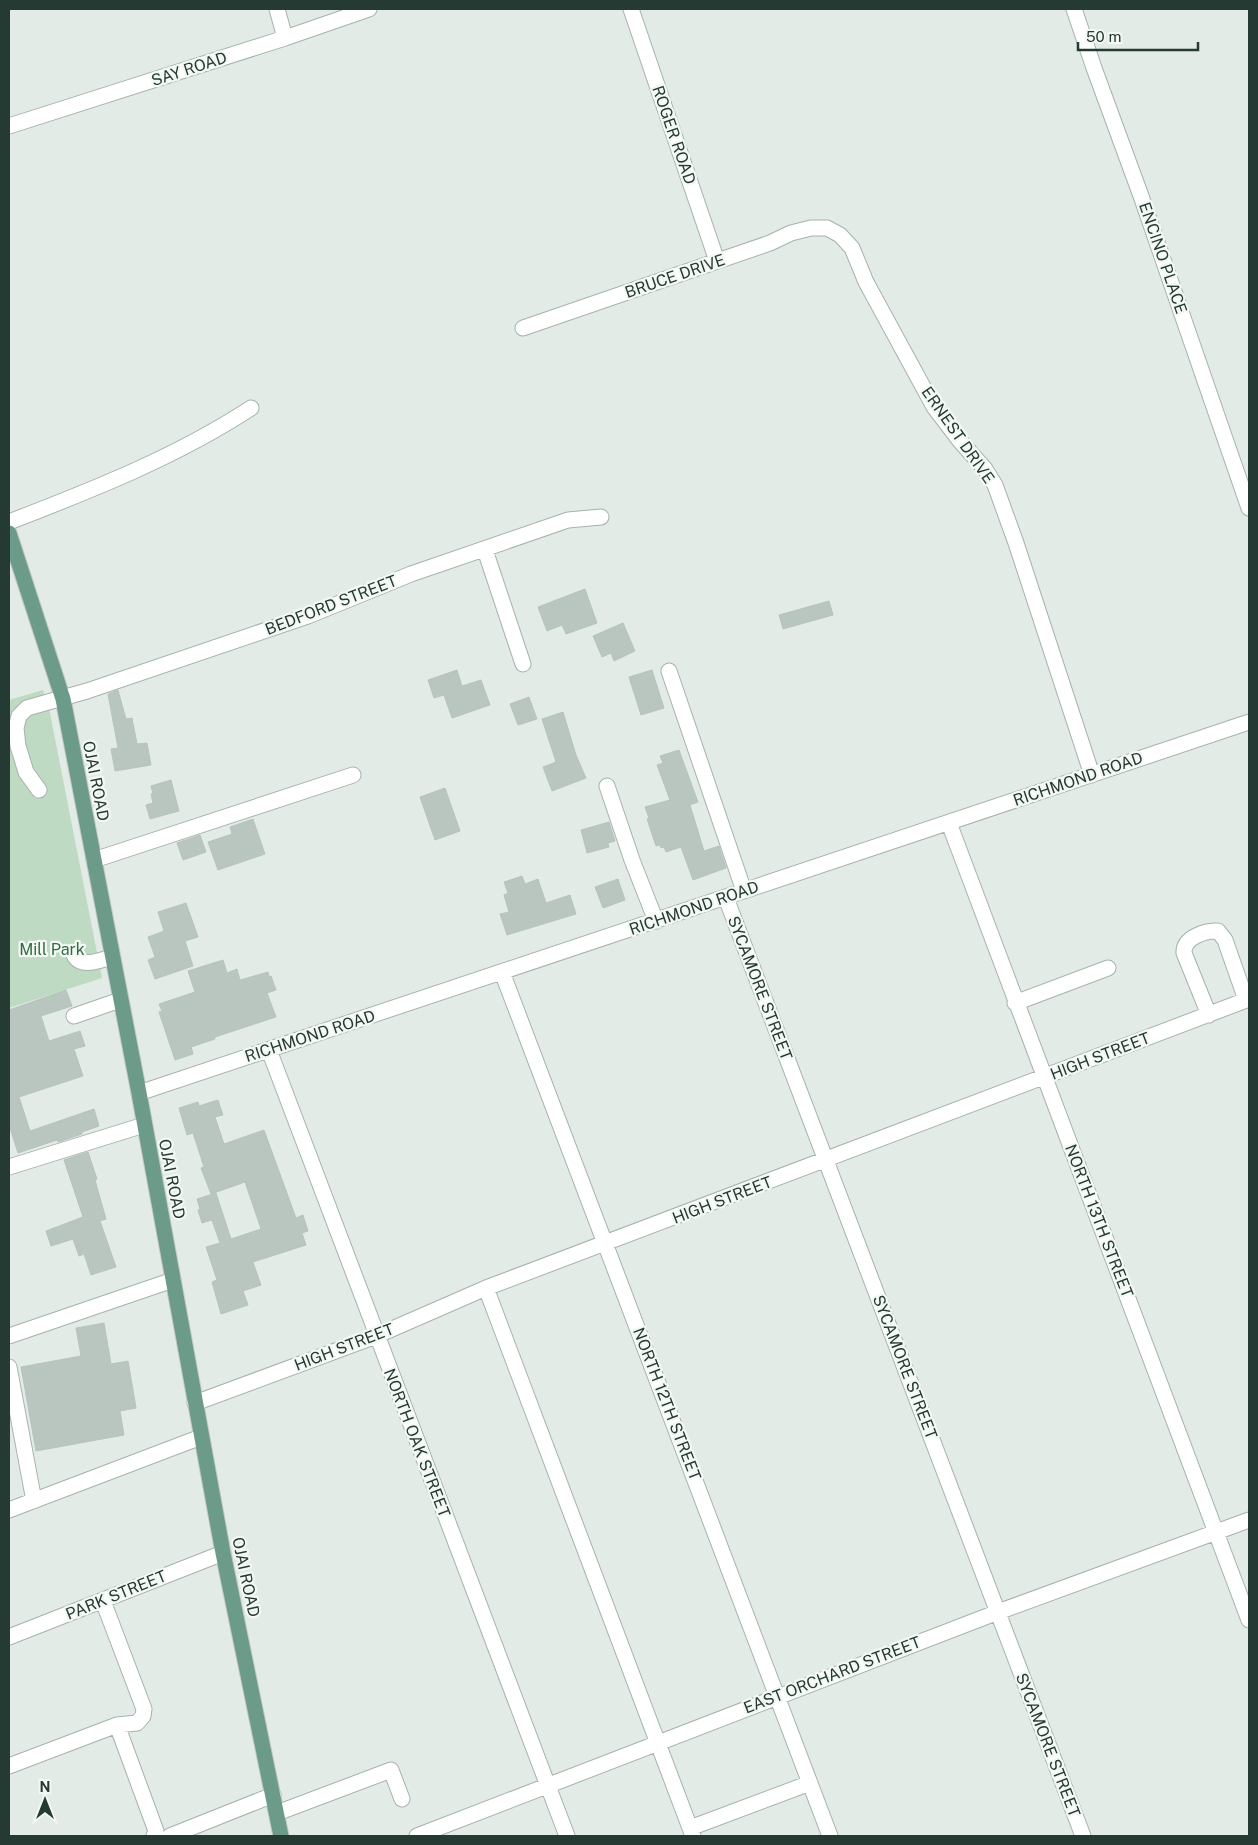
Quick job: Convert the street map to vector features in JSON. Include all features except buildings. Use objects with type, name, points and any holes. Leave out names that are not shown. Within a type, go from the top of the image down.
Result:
[{"type":"main road","name":"OJAI ROAD","points":[[9,533],[62,699],[139,1093],[223,1553],[282,1836]]},
{"type":"street","points":[[277,9],[286,38]]},
{"type":"street","name":"SAY ROAD","points":[[9,126],[286,38],[369,9]]},
{"type":"street","name":"ROGER ROAD","points":[[631,9],[717,261]]},
{"type":"street","name":"ENCINO PLACE","points":[[1074,9],[1249,508]]},
{"type":"street","name":"BRUCE DRIVE","points":[[523,328],[770,243],[791,233],[811,228],[827,228]]},
{"type":"street","name":"ERNEST DRIVE","points":[[827,228],[840,235],[852,248],[866,282],[934,407],[960,441],[985,469],[995,486],[1016,543],[1092,775]]},
{"type":"street","points":[[9,522],[106,484],[222,427],[251,408]]},
{"type":"street","name":"BEDFORD STREET","points":[[40,790],[26,772],[21,759],[16,728],[19,716],[27,708],[62,699],[308,616],[411,574],[568,520],[601,517]]},
{"type":"street","points":[[484,550],[523,664]]},
{"type":"street","points":[[668,671],[744,891]]},
{"type":"street","name":"RICHMOND ROAD","points":[[139,1093],[1249,722]]},
{"type":"street","points":[[94,860],[353,775]]},
{"type":"street","points":[[607,786],[632,860],[656,921]]},
{"type":"street","name":"NORTH 13TH STREET","points":[[949,823],[1016,1004],[1217,1530],[1249,1620]]},
{"type":"street","name":"SYCAMORE STREET","points":[[726,898],[1082,1836]]},
{"type":"street","points":[[1209,1016],[1184,953],[1184,947],[1188,940],[1212,930],[1218,931],[1225,940],[1248,1000]]},
{"type":"street","points":[[74,955],[80,962],[86,963],[112,957]]},
{"type":"street","points":[[1016,1004],[1108,968]]},
{"type":"street","name":"NORTH 12TH STREET","points":[[502,972],[830,1836]]},
{"type":"street","points":[[74,1016],[120,1000]]},
{"type":"street","name":"HIGH STREET","points":[[195,1403],[376,1336],[486,1288],[1248,1000]]},
{"type":"street","name":"NORTH OAK STREET","points":[[269,1050],[567,1836]]},
{"type":"street","points":[[9,1167],[144,1125]]},
{"type":"street","points":[[9,1336],[172,1280]]},
{"type":"street","points":[[486,1288],[692,1832],[810,1783]]},
{"type":"street","points":[[9,1367],[34,1501]]},
{"type":"street","points":[[9,1510],[201,1436]]},
{"type":"street","name":"EAST ORCHARD STREET","points":[[417,1836],[436,1833],[658,1742],[998,1612],[1217,1530],[1249,1520]]},
{"type":"street","name":"PARK STREET","points":[[9,1637],[223,1553]]},
{"type":"street","points":[[9,1766],[117,1725],[137,1723],[143,1716],[144,1709],[103,1601]]},
{"type":"street","points":[[117,1725],[156,1831],[154,1836]]},
{"type":"street","points":[[277,1813],[391,1770],[402,1799]]},
{"type":"street","points":[[170,1836],[273,1795]]},
{"type":"green space","name":"Mill Park","points":[[43,690],[49,708],[102,978],[9,1008],[9,700]]}]
